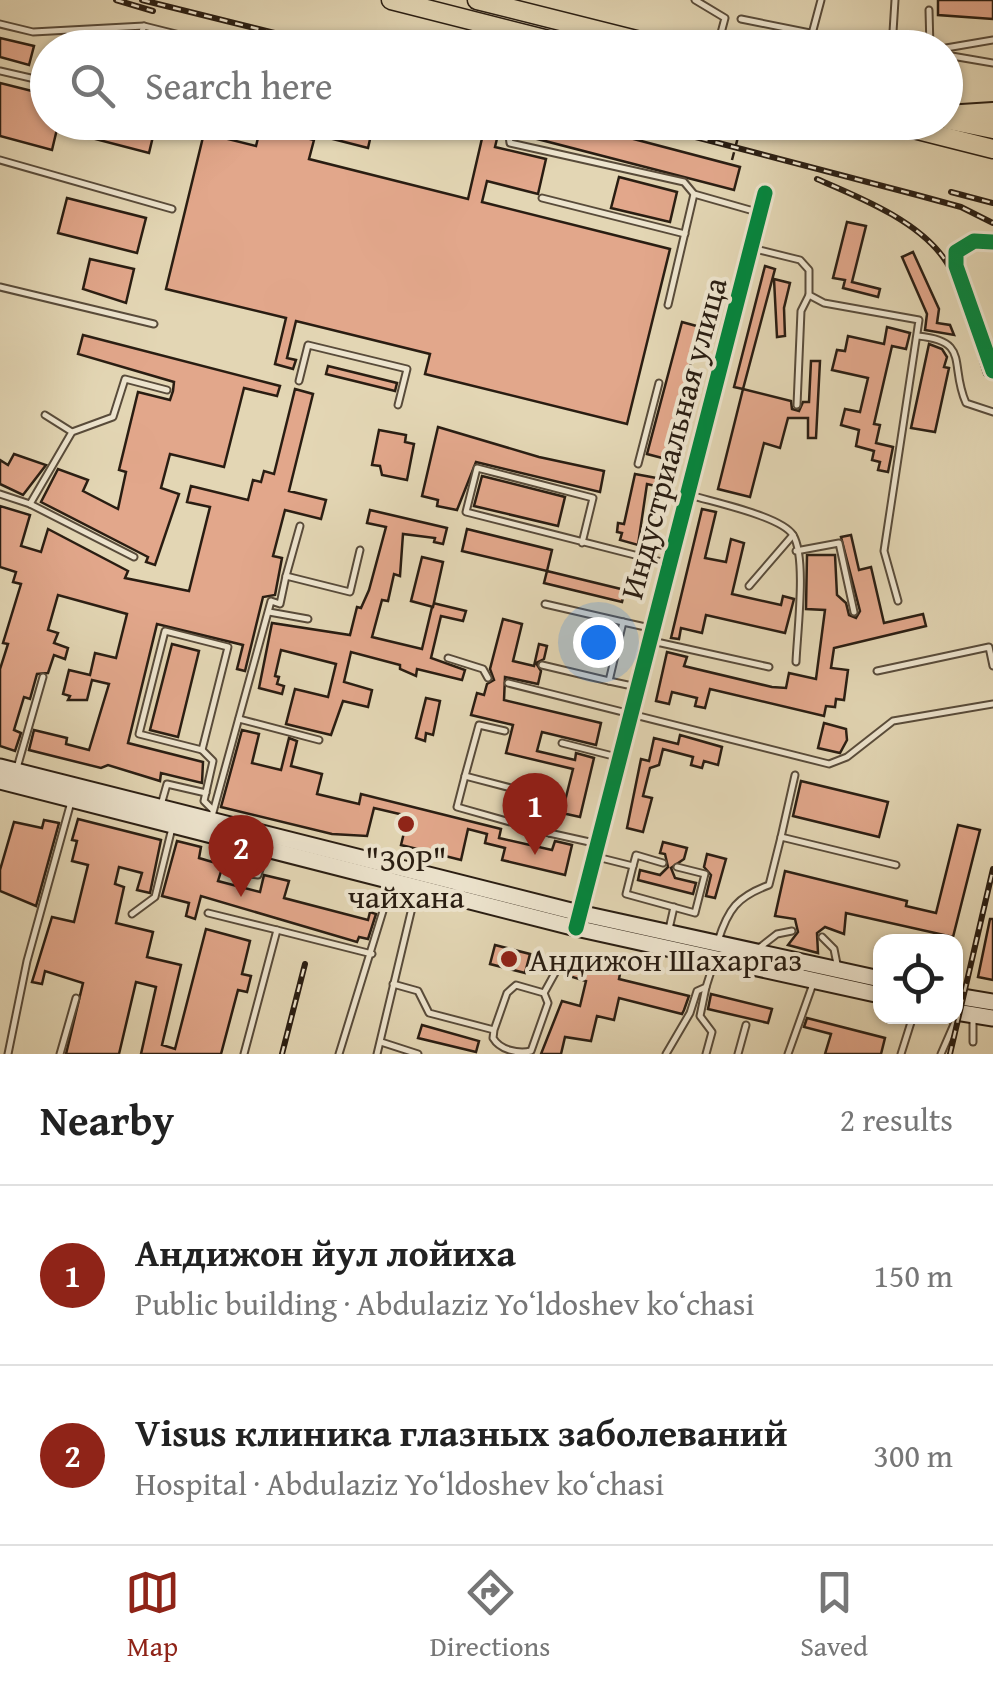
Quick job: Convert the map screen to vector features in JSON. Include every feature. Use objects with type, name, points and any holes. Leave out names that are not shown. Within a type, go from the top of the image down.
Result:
[{"type":"highway","points":[[963,116],[993,113]]},
{"type":"main road","points":[[392,0],[510,30]]},
{"type":"main road","points":[[478,0],[597,30]]},
{"type":"main road","points":[[963,122],[993,130]]},
{"type":"main road","points":[[955,140],[993,150]]},
{"type":"main road","points":[[8,768],[160,806],[212,814],[394,872]]},
{"type":"main road","points":[[0,781],[267,849],[419,878],[578,921],[816,972],[838,968],[873,976]]},
{"type":"main road","points":[[578,921],[668,932],[717,949],[756,950],[873,992]]},
{"type":"main road","points":[[963,1007],[993,1002]]},
{"type":"main road","points":[[963,1008],[993,1018]]},
{"type":"street","name":"Индустриальная улица","points":[[578,921],[765,194]]},
{"type":"street","points":[[993,242],[974,241],[956,252],[956,266],[993,370]]},
{"type":"lane","points":[[695,0],[725,18],[722,30]]},
{"type":"lane","points":[[741,20],[813,30],[821,0]]},
{"type":"lane","points":[[891,30],[895,0]]},
{"type":"lane","points":[[929,10],[930,30]]},
{"type":"lane","points":[[0,24],[30,31]]},
{"type":"lane","points":[[143,30],[144,26]]},
{"type":"lane","points":[[70,30],[144,26],[160,30]]},
{"type":"lane","points":[[963,47],[993,40]]},
{"type":"lane","points":[[963,56],[993,64]]},
{"type":"lane","points":[[0,70],[30,78]]},
{"type":"lane","points":[[509,140],[684,182],[694,194],[760,213]]},
{"type":"lane","points":[[0,160],[172,210]]},
{"type":"lane","points":[[668,305],[694,194]]},
{"type":"lane","points":[[542,198],[685,234]]},
{"type":"lane","points":[[751,248],[800,260],[809,270],[809,294],[801,311],[797,404]]},
{"type":"lane","points":[[0,287],[154,324]]},
{"type":"lane","points":[[809,294],[824,303],[919,320],[884,551],[898,601]]},
{"type":"lane","points":[[918,336],[942,338],[952,346],[966,403],[993,412]]},
{"type":"lane","points":[[299,381],[308,345],[407,369],[398,405]]},
{"type":"lane","points":[[30,504],[72,432],[113,416],[125,379],[167,390]]},
{"type":"lane","points":[[638,464],[659,384]]},
{"type":"lane","points":[[45,415],[72,432]]},
{"type":"lane","points":[[582,542],[593,498],[476,468],[466,512],[582,542],[669,564]]},
{"type":"lane","points":[[0,494],[30,504],[134,557]]},
{"type":"lane","points":[[687,494],[778,522],[793,535],[796,662]]},
{"type":"lane","points":[[212,814],[271,601],[280,604],[300,526]]},
{"type":"lane","points":[[749,586],[793,535]]},
{"type":"lane","points":[[796,551],[840,542],[854,612]]},
{"type":"lane","points":[[286,576],[350,592],[360,550]]},
{"type":"lane","points":[[546,604],[623,622],[651,634],[769,667]]},
{"type":"lane","points":[[268,612],[308,619]]},
{"type":"lane","points":[[609,680],[623,622]]},
{"type":"lane","points":[[202,750],[228,647],[165,631],[139,734],[202,750],[213,761],[204,801],[212,814]]},
{"type":"lane","points":[[877,671],[989,647],[993,666]]},
{"type":"lane","points":[[448,658],[482,669],[488,678]]},
{"type":"lane","points":[[542,666],[637,687]]},
{"type":"lane","points":[[8,768],[43,677]]},
{"type":"lane","points":[[508,682],[829,764],[847,758],[893,722],[993,704]]},
{"type":"lane","points":[[239,720],[319,740]]},
{"type":"lane","points":[[505,731],[479,725],[457,807],[550,833],[634,866]]},
{"type":"lane","points":[[562,743],[619,757]]},
{"type":"lane","points":[[706,1054],[712,1032],[700,1016],[726,915],[741,896],[768,885],[794,775]]},
{"type":"lane","points":[[466,776],[557,800],[550,833]]},
{"type":"lane","points":[[160,806],[166,784],[206,793]]},
{"type":"lane","points":[[8,1054],[27,961],[72,799]]},
{"type":"lane","points":[[132,914],[156,897],[173,825]]},
{"type":"lane","points":[[781,837],[896,865]]},
{"type":"lane","points":[[230,872],[258,875],[267,849]]},
{"type":"lane","points":[[663,863],[636,855],[626,894],[695,913],[705,874],[678,867]]},
{"type":"lane","points":[[340,1054],[394,872]]},
{"type":"lane","points":[[377,1054],[419,878]]},
{"type":"lane","points":[[668,932],[674,907]]},
{"type":"lane","points":[[208,913],[372,954]]},
{"type":"lane","points":[[244,1054],[277,930]]},
{"type":"lane","points":[[756,950],[776,934],[792,931]]},
{"type":"lane","points":[[822,937],[834,949],[838,968]]},
{"type":"lane","points":[[544,993],[560,964]]},
{"type":"lane","points":[[788,1054],[816,972]]},
{"type":"lane","points":[[522,983],[544,993],[548,1004],[531,1050],[520,1054],[500,1046],[493,1038],[494,1030],[511,988],[522,983]]},
{"type":"lane","points":[[393,984],[418,991],[428,1013],[494,1030]]},
{"type":"lane","points":[[668,1053],[697,991],[706,988]]},
{"type":"lane","points":[[60,1054],[76,998]]},
{"type":"lane","points":[[963,1013],[973,1042]]},
{"type":"lane","points":[[901,1054],[910,1024]]},
{"type":"lane","points":[[941,1054],[954,1024]]},
{"type":"lane","points":[[738,1054],[746,1025]]},
{"type":"lane","points":[[380,1042],[418,1054]]},
{"type":"path","points":[[732,160],[737,140]]},
{"type":"building","points":[[938,0],[993,0],[993,19],[938,15]]},
{"type":"building","points":[[0,38],[30,45],[29,65],[0,57]]},
{"type":"building","points":[[0,83],[30,90],[30,140],[54,140],[52,150],[0,136]]},
{"type":"building","points":[[99,140],[152,140],[149,153]]},
{"type":"building","points":[[202,140],[232,140],[256,146],[258,140],[314,140],[309,159],[468,199],[482,140],[497,140],[495,147],[546,159],[538,194],[487,181],[482,202],[670,249],[627,424],[425,374],[430,354],[296,321],[287,358],[296,360],[293,369],[275,364],[286,318],[166,289]]},
{"type":"building","points":[[337,140],[370,140],[368,148]]},
{"type":"building","points":[[541,140],[637,140],[740,167],[734,190]]},
{"type":"building","points":[[619,177],[677,192],[670,222],[611,208]]},
{"type":"building","points":[[67,198],[146,218],[137,253],[58,233]]},
{"type":"building","points":[[847,222],[866,226],[852,282],[880,289],[878,297],[843,288],[845,280],[833,278]]},
{"type":"building","points":[[913,252],[939,309],[937,323],[950,325],[954,335],[925,330],[927,314],[902,257]]},
{"type":"building","points":[[90,259],[134,269],[126,303],[83,289]]},
{"type":"building","points":[[765,266],[775,269],[743,389],[734,387]]},
{"type":"building","points":[[774,279],[790,283],[784,308],[785,336],[777,337]]},
{"type":"building","points":[[682,322],[700,327],[666,459],[647,454]]},
{"type":"building","points":[[887,327],[910,333],[906,349],[892,346],[874,424],[880,425],[876,443],[893,447],[888,472],[878,470],[880,462],[872,460],[874,451],[856,446],[859,430],[841,425],[845,409],[860,412],[868,378],[832,370],[837,350],[845,351],[848,336],[884,344]]},
{"type":"building","points":[[83,335],[280,386],[277,396],[244,388],[224,467],[170,454],[161,488],[179,494],[155,565],[146,562],[148,557],[41,502],[58,469],[88,480],[83,491],[118,509],[126,472],[119,470],[138,392],[170,400],[173,391],[174,382],[78,354]]},
{"type":"building","points":[[929,344],[942,349],[947,357],[944,367],[949,368],[935,432],[911,428]]},
{"type":"building","points":[[811,361],[820,361],[816,438],[808,438],[808,418],[788,418],[780,448],[764,443],[750,497],[718,489],[743,389],[791,401],[792,409],[799,411],[803,402],[809,402]]},
{"type":"building","points":[[328,366],[397,383],[395,391],[326,374]]},
{"type":"building","points":[[295,389],[313,394],[289,491],[326,500],[321,519],[285,510],[273,556],[282,558],[275,595],[263,597],[245,671],[237,669],[243,645],[157,624],[128,743],[203,762],[202,783],[161,773],[160,781],[108,765],[101,768],[29,750],[34,730],[67,738],[66,744],[89,750],[109,684],[92,680],[87,700],[68,700],[70,696],[63,694],[69,670],[90,675],[95,653],[116,658],[127,614],[58,595],[48,630],[58,633],[54,643],[68,648],[65,659],[54,655],[48,673],[37,674],[30,699],[24,697],[14,730],[21,733],[15,751],[0,746],[0,669],[8,644],[3,643],[21,584],[13,582],[16,572],[0,567],[0,506],[30,515],[21,546],[41,552],[48,529],[128,571],[125,578],[189,591],[210,507],[187,502],[191,486],[248,500],[253,480],[261,482],[264,471],[274,474]]},
{"type":"building","points":[[438,427],[539,457],[604,471],[600,492],[476,462],[457,510],[437,506],[438,500],[422,496]]},
{"type":"building","points":[[379,430],[406,435],[405,442],[414,444],[407,480],[382,475],[380,466],[372,465]]},
{"type":"building","points":[[14,454],[46,465],[23,495],[0,484],[0,460],[8,465]]},
{"type":"building","points":[[635,474],[662,479],[660,487],[647,484],[638,545],[620,540],[622,533],[617,532],[618,523],[624,524]]},
{"type":"building","points":[[482,476],[565,497],[558,526],[474,506]]},
{"type":"building","points":[[702,509],[716,512],[705,558],[726,562],[731,539],[744,543],[732,594],[781,605],[783,596],[794,599],[785,633],[706,615],[702,633],[681,628],[679,639],[671,638]]},
{"type":"building","points":[[370,510],[447,528],[443,544],[434,542],[435,538],[403,534],[400,576],[394,574],[388,601],[382,600],[372,637],[422,649],[433,603],[466,611],[463,621],[441,616],[431,658],[465,670],[462,680],[417,669],[416,676],[400,669],[400,665],[351,652],[344,682],[372,690],[368,707],[343,701],[331,735],[286,724],[295,689],[328,697],[336,664],[281,650],[275,676],[279,677],[277,684],[284,686],[282,694],[259,688],[272,623],[350,635],[357,607],[361,608],[369,590],[386,527],[367,523]]},
{"type":"building","points":[[467,529],[552,550],[547,571],[462,551]]},
{"type":"building","points":[[851,535],[859,570],[871,567],[884,623],[923,614],[926,626],[834,648],[831,668],[848,670],[844,700],[836,699],[835,707],[826,706],[824,716],[710,689],[705,708],[695,706],[697,698],[672,692],[669,704],[656,701],[667,652],[687,657],[684,666],[772,687],[786,688],[789,673],[816,679],[825,610],[806,609],[807,555],[835,555],[837,595],[846,603],[849,615],[856,618],[860,611],[841,537]]},
{"type":"building","points":[[422,557],[443,562],[433,607],[411,601]]},
{"type":"building","points":[[547,571],[625,590],[622,602],[544,583]]},
{"type":"building","points":[[503,619],[522,624],[513,661],[534,666],[539,644],[547,646],[544,659],[536,663],[541,671],[538,684],[505,677],[504,700],[601,723],[596,745],[542,732],[537,751],[575,760],[576,753],[594,758],[580,817],[562,813],[573,769],[506,753],[513,725],[471,715],[477,693],[484,695],[487,684],[494,680],[490,669]]},
{"type":"building","points":[[172,644],[199,651],[178,737],[150,730]]},
{"type":"building","points":[[426,698],[440,701],[433,735],[426,733],[425,741],[416,738]]},
{"type":"building","points":[[824,723],[846,729],[847,740],[840,753],[818,748]]},
{"type":"building","points":[[242,730],[259,734],[252,763],[281,770],[289,738],[297,741],[291,766],[322,774],[317,794],[359,804],[361,794],[501,829],[499,838],[552,850],[555,841],[572,845],[565,875],[502,860],[505,848],[485,843],[487,834],[468,829],[461,860],[401,845],[408,816],[374,808],[367,836],[332,834],[221,807]]},
{"type":"building","points":[[680,735],[722,747],[718,765],[704,761],[702,768],[691,765],[693,757],[663,749],[659,765],[650,768],[643,796],[652,798],[643,832],[627,828],[641,759],[649,761],[654,738],[678,744]]},
{"type":"building","points":[[801,781],[888,802],[879,837],[793,816]]},
{"type":"building","points":[[78,819],[161,840],[150,893],[137,890],[142,873],[119,867],[115,884],[124,887],[116,923],[153,932],[147,957],[181,965],[162,1045],[175,1049],[206,929],[250,941],[242,974],[251,976],[247,992],[238,990],[221,1054],[141,1054],[156,987],[136,982],[119,1054],[66,1054],[83,983],[45,971],[42,984],[32,982],[52,917],[74,922],[88,865],[72,861]]},
{"type":"building","points":[[44,820],[59,823],[36,906],[0,891],[0,870],[14,822],[42,828]]},
{"type":"building","points":[[958,825],[980,830],[954,934],[846,913],[844,934],[825,927],[817,933],[818,953],[788,945],[798,932],[795,919],[775,916],[785,871],[907,901],[906,906],[936,913]]},
{"type":"building","points":[[177,841],[201,847],[199,858],[223,865],[218,881],[260,892],[264,875],[289,881],[284,898],[368,920],[370,912],[376,914],[368,939],[359,937],[357,942],[201,896],[195,919],[186,916],[189,903],[162,896]]},
{"type":"building","points":[[663,842],[687,848],[684,859],[671,868],[675,878],[696,883],[693,894],[638,880],[640,870],[660,875],[668,867],[665,854],[660,853]]},
{"type":"building","points":[[707,854],[726,859],[715,898],[706,896],[711,875],[704,867]]},
{"type":"building","points":[[993,919],[993,980],[978,977]]},
{"type":"building","points":[[495,945],[530,954],[525,973],[490,964]]},
{"type":"building","points":[[590,962],[621,969],[619,979],[689,996],[682,1014],[619,998],[614,1020],[597,1016],[591,1041],[565,1037],[561,1054],[541,1054],[562,1001],[580,1006],[586,981],[569,976],[571,967],[588,972]]},
{"type":"building","points":[[711,994],[772,1009],[768,1023],[708,1009]]},
{"type":"building","points":[[807,1018],[885,1038],[881,1054],[825,1054],[831,1034],[804,1027]]},
{"type":"building","points":[[422,1025],[479,1041],[476,1052],[418,1038]]},
{"type":"railway","points":[[116,0],[153,11]]},
{"type":"railway","points":[[142,0],[263,30]]},
{"type":"railway","points":[[706,140],[961,207],[993,223]]},
{"type":"railway","points":[[817,179],[888,212],[936,248],[960,288],[986,374]]},
{"type":"railway","points":[[951,192],[993,203]]},
{"type":"railway","points":[[950,1054],[993,869]]},
{"type":"railway","points":[[282,1054],[305,964]]},
{"type":"cycle path","points":[[576,928],[765,193]]},
{"type":"cycle path","points":[[993,242],[974,241],[956,252],[956,266],[993,371]]},
{"type":"place","name":"\"ЗОР\" чайхана","points":[[406,824]]},
{"type":"place","name":"Андижон йул лойиха","points":[[535,855]]},
{"type":"place","name":"Visus клиника глазных заболеваний","points":[[241,897]]},
{"type":"place","name":"Андижон Шахаргаз","points":[[509,959]]}]
